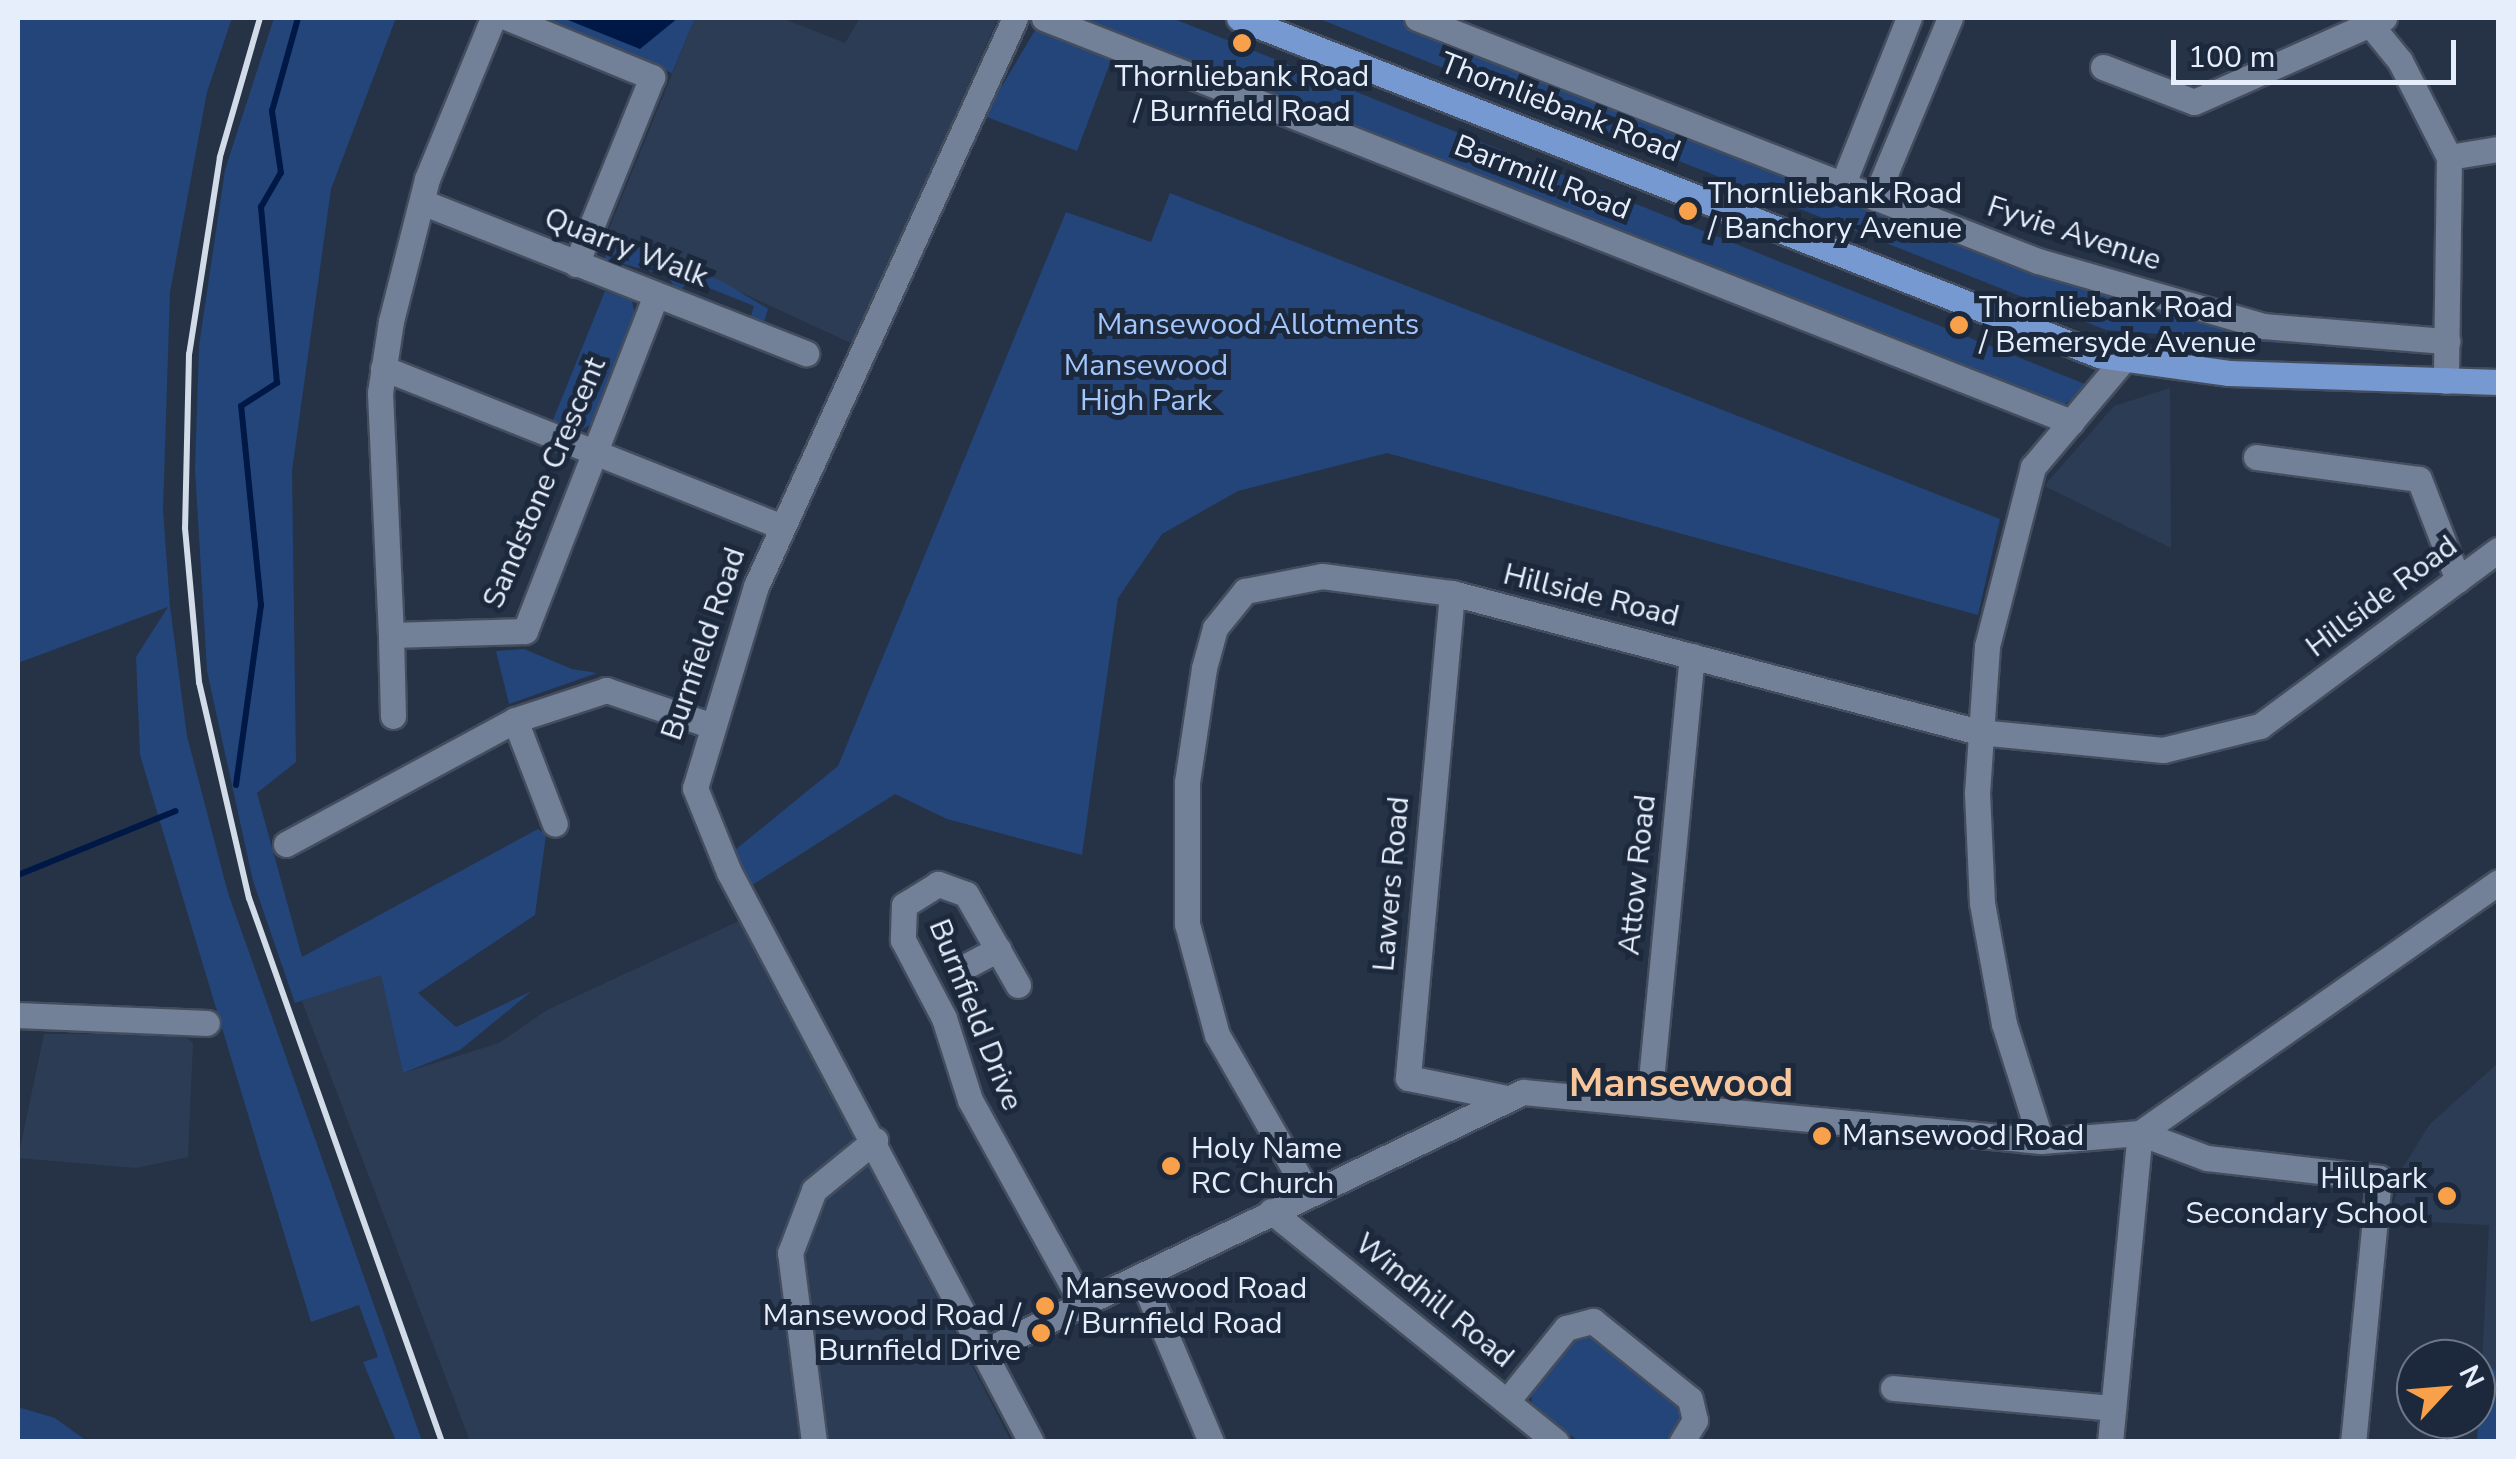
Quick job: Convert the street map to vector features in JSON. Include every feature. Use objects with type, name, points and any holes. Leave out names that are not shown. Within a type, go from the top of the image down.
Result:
[{"type":"main road","name":"Thornliebank Road","points":[[1238,18],[2123,360],[2498,382]]},
{"type":"street","points":[[393,716],[383,368],[422,202],[493,18]]},
{"type":"street","points":[[508,18],[652,77],[576,264]]},
{"type":"street","name":"Burnfield Road","points":[[1015,18],[781,526],[696,767],[703,820],[989,1349],[1031,1442]]},
{"type":"street","name":"Barrmill Road","points":[[1044,18],[2071,422]]},
{"type":"street","name":"Fyvie Avenue","points":[[1417,18],[2038,261],[2263,326],[2447,340]]},
{"type":"street","points":[[1842,186],[1909,18]]},
{"type":"street","points":[[1874,198],[1950,18]]},
{"type":"street","points":[[2103,66],[2194,102],[2374,20],[2449,158],[2446,381]]},
{"type":"street","points":[[2449,158],[2498,149]]},
{"type":"street","name":"Quarry Walk","points":[[422,202],[806,353]]},
{"type":"street","name":"Sandstone Crescent","points":[[391,635],[525,632],[656,295]]},
{"type":"street","points":[[2041,1141],[1988,949],[1979,732],[2019,502],[2033,467],[2123,360]]},
{"type":"street","points":[[383,368],[781,526]]},
{"type":"street","points":[[2256,458],[2419,479],[2458,580]]},
{"type":"street","name":"Hillside Road","points":[[1308,1193],[1195,982],[1183,863],[1204,668],[1230,608],[1268,580],[1322,576],[1452,593],[1979,732],[2163,750],[2240,735],[2498,550]]},
{"type":"street","name":"Lawers Road","points":[[1452,593],[1408,1078],[1506,1098]]},
{"type":"street","name":"Attow Road","points":[[1649,1101],[1692,656]]},
{"type":"street","points":[[286,844],[515,720],[606,690],[710,725]]},
{"type":"street","points":[[515,720],[555,824]]},
{"type":"street","points":[[2110,1442],[2140,1133],[2498,882]]},
{"type":"street","name":"Burnfield Drive","points":[[1018,986],[956,888],[938,884],[904,905],[903,940],[944,1018],[970,1100],[1082,1303]]},
{"type":"street","points":[[970,964],[998,949]]},
{"type":"street","points":[[18,1016],[207,1023]]},
{"type":"street","points":[[989,1349],[1506,1098],[1649,1101],[2041,1141],[2140,1133],[2207,1158],[2378,1178],[2353,1442]]},
{"type":"street","points":[[814,1442],[790,1253],[823,1178],[875,1140]]},
{"type":"street","name":"Windhill Road","points":[[1271,1211],[1556,1442]]},
{"type":"street","points":[[1140,1276],[1211,1442]]},
{"type":"street","points":[[1507,1401],[1566,1328],[1593,1321],[1690,1398],[1695,1420],[1682,1442]]},
{"type":"street","points":[[1893,1388],[2113,1408]]},
{"type":"shaded area","points":[[563,18],[678,18],[640,49]]},
{"type":"shaded area","points":[[695,18],[782,18],[845,43],[860,18],[998,18],[853,344],[608,231]]},
{"type":"shaded area","points":[[2170,388],[2171,548],[2044,486],[2114,406]]},
{"type":"shaded area","points":[[741,920],[1011,1441],[470,1441],[302,1001],[381,974],[403,1073],[499,1043],[547,1010]]},
{"type":"shaded area","points":[[182,1033],[193,1043],[188,1157],[136,1168],[18,1158],[44,1034]]},
{"type":"shaded area","name":"Hillpark Secondary School","points":[[2498,1063],[2498,1371],[2496,1339],[2483,1339],[2489,1225],[2391,1220],[2400,1172],[2430,1124]]},
{"type":"green space","points":[[18,18],[232,18],[207,92],[170,292],[163,510],[170,606],[187,736],[228,893],[422,1441],[396,1441],[363,1362],[378,1357],[359,1305],[311,1322],[140,755],[136,657],[168,607],[18,663]]},
{"type":"green space","points":[[274,18],[396,18],[331,189],[292,471],[296,762],[257,793],[302,957],[538,829],[546,835],[535,915],[418,993],[456,1027],[532,991],[460,1050],[403,1073],[381,975],[295,1003],[253,881],[207,671],[195,469],[199,346],[225,170]]},
{"type":"green space","points":[[546,18],[695,18],[672,73]]},
{"type":"green space","points":[[1067,18],[1172,18],[2090,386],[2062,406]]},
{"type":"green space","points":[[1317,18],[1396,18],[2087,287],[2290,344],[2106,330]]},
{"type":"green space","points":[[1037,27],[1113,55],[1077,151],[984,116]]},
{"type":"green space","name":"Mansewood High Park","points":[[1170,193],[2000,519],[1978,615],[1387,453],[1238,491],[1162,534],[1118,598],[1082,855],[947,819],[895,794],[749,887],[730,854],[838,766],[1066,212],[1151,242]]},
{"type":"green space","points":[[608,231],[725,283],[768,309],[763,325],[750,319],[754,306],[689,280],[678,294],[668,276],[605,259]]},
{"type":"green space","points":[[605,291],[632,301],[635,314],[592,424],[581,430],[553,420]]},
{"type":"green space","points":[[524,649],[572,669],[597,673],[509,704],[496,651]]},
{"type":"green space","points":[[1596,1334],[1680,1401],[1683,1421],[1669,1441],[1578,1441],[1532,1404],[1531,1391],[1569,1336]]},
{"type":"green space","points":[[2496,1370],[2498,1441],[2477,1441],[2496,1439]]},
{"type":"green space","points":[[18,1407],[55,1418],[87,1441],[18,1441]]},
{"type":"waterway","points":[[236,785],[261,605],[241,406],[277,383],[261,207],[281,173],[272,111],[298,18]]},
{"type":"waterway","points":[[18,875],[176,811]]},
{"type":"railway","points":[[260,18],[220,157],[189,354],[185,528],[199,682],[249,898],[442,1442]]},
{"type":"place","name":"Thornliebank Road / Burnfield Road","points":[[1242,43]]},
{"type":"place","name":"Thornliebank Road / Banchory Avenue","points":[[1688,211]]},
{"type":"place","name":"Thornliebank Road / Bemersyde Avenue","points":[[1959,325]]},
{"type":"place","name":"Mansewood Road","points":[[1822,1136]]},
{"type":"place","name":"Holy Name RC Church","points":[[1171,1166]]},
{"type":"place","name":"Hillpark Secondary School","points":[[2447,1196]]},
{"type":"place","name":"Mansewood Road / Burnfield Road","points":[[1045,1306]]},
{"type":"place","name":"Mansewood Road / Burnfield Drive","points":[[1041,1333]]},
{"type":"district","name":"Mansewood","points":[[1681,1083]]},
{"type":"park label","name":"Mansewood Allotments","points":[[1258,325]]}]
